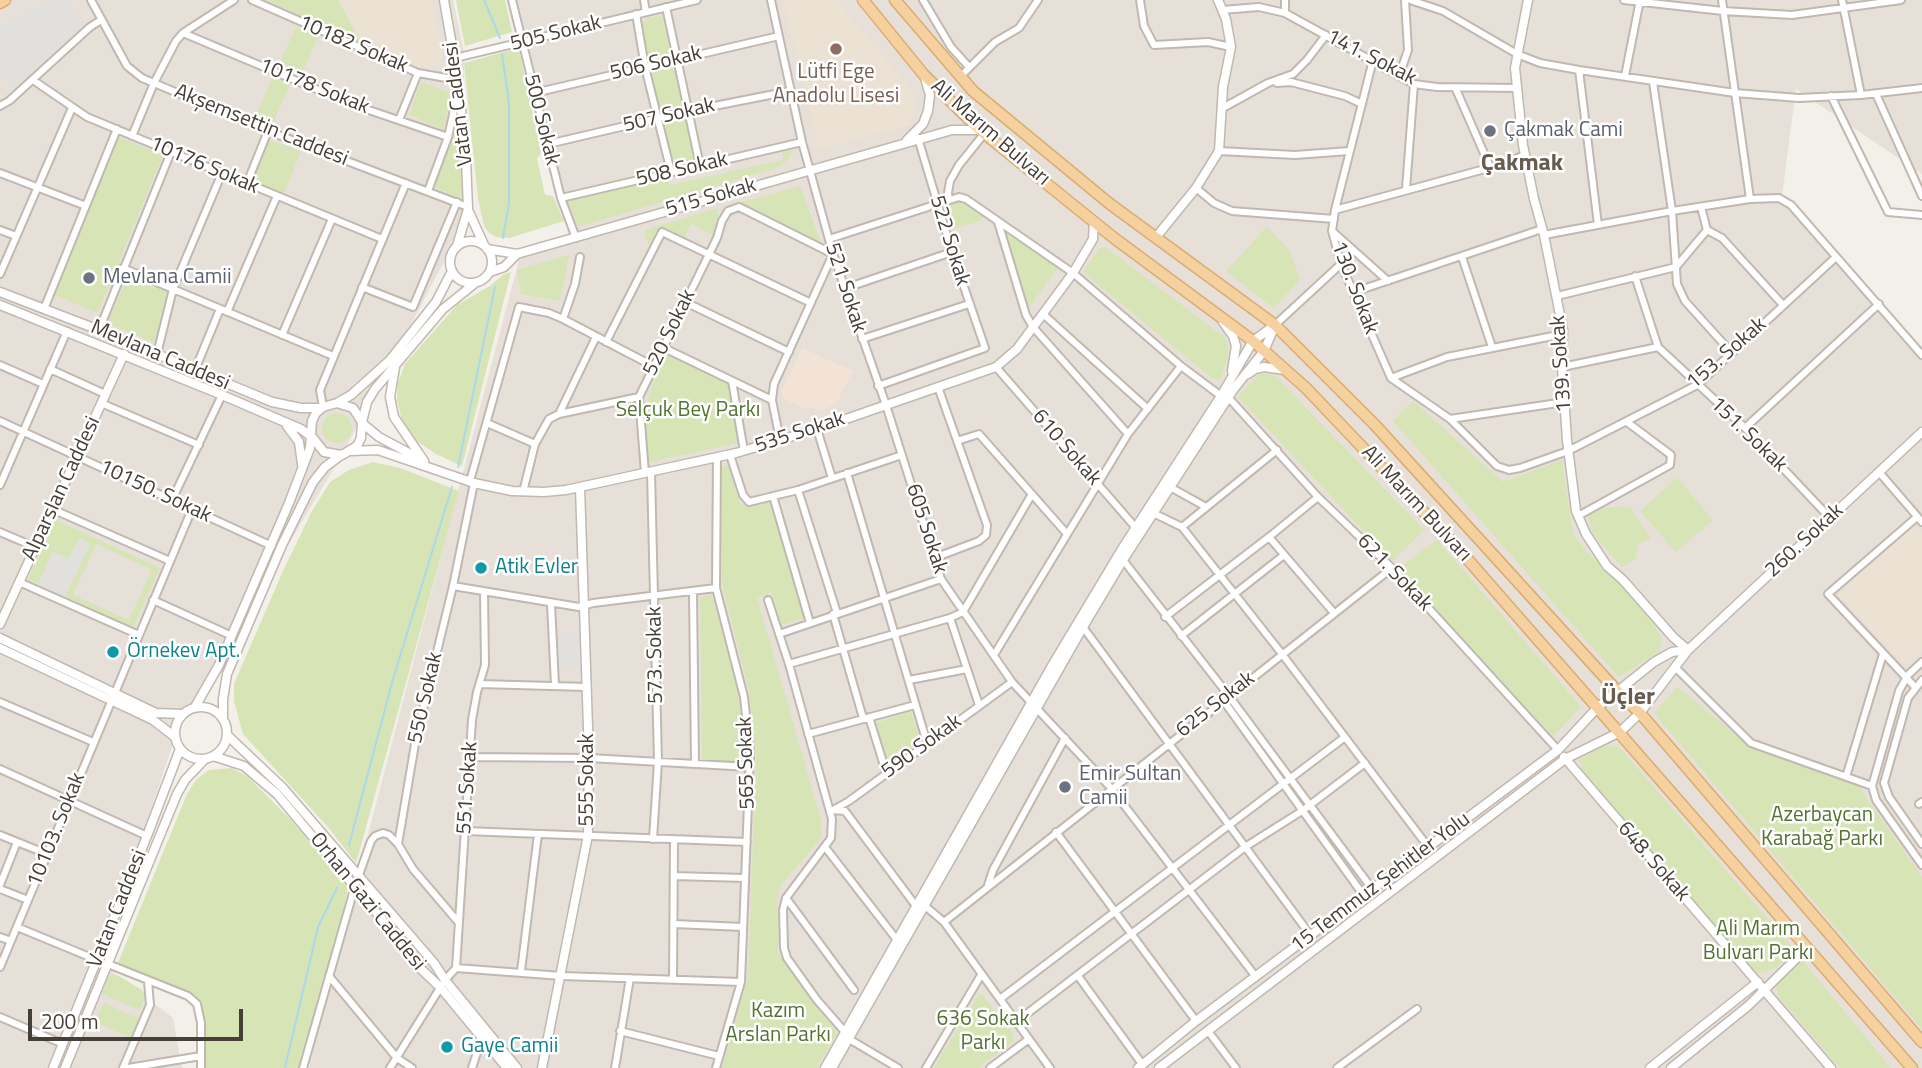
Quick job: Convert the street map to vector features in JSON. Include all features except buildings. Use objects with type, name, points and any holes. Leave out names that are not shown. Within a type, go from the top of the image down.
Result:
[{"type":"main road","points":[[0,3],[5,0]]},
{"type":"main road","name":"Ali Marım Bulvarı","points":[[863,0],[924,75],[982,132],[1114,238],[1253,341],[1369,452],[1598,707],[1912,1068]]},
{"type":"main road","name":"Ali Marım Bulvarı","points":[[895,0],[973,91],[1110,204],[1275,325],[1430,483],[1640,713],[1922,1042]]},
{"type":"street","name":"Akşemsettin Caddesi","points":[[91,0],[127,66],[135,74],[268,131],[468,208]]},
{"type":"street","points":[[132,136],[154,83],[176,41],[222,3],[234,0]]},
{"type":"street","name":"10182 Sokak","points":[[252,0],[418,73],[459,83]]},
{"type":"street","name":"Vatan Caddesi","points":[[444,0],[459,83],[468,208]]},
{"type":"street","name":"500 Sokak","points":[[512,0],[561,198],[576,238]]},
{"type":"street","points":[[643,0],[646,12]]},
{"type":"street","name":"505 Sokak","points":[[455,58],[698,0]]},
{"type":"street","name":"521 Sokak","points":[[771,0],[802,142],[833,254],[886,405]]},
{"type":"street","points":[[923,0],[951,47],[969,67]]},
{"type":"street","points":[[960,77],[996,42],[1019,28],[1038,0]]},
{"type":"street","points":[[1140,0],[1144,26],[1154,45],[1208,42],[1231,47]]},
{"type":"street","points":[[1157,236],[1196,188],[1219,151],[1221,109],[1231,47],[1218,0]]},
{"type":"street","points":[[1222,10],[1259,8],[1284,13],[1285,0]]},
{"type":"street","points":[[1399,76],[1408,50],[1405,0]]},
{"type":"street","points":[[1410,0],[1443,12],[1517,54],[1579,70],[1735,93],[1799,97],[1876,94],[1922,88]]},
{"type":"street","name":"139. Sokak","points":[[1528,0],[1517,54],[1517,88],[1525,155],[1563,334],[1562,367],[1568,451],[1578,516],[1606,566],[1623,580],[1673,637],[1688,650]]},
{"type":"street","points":[[1624,0],[1723,11],[1792,15],[1842,4],[1901,0]]},
{"type":"street","points":[[1722,0],[1749,200]]},
{"type":"street","points":[[1625,76],[1640,1]]},
{"type":"street","points":[[1842,4],[1861,95]]},
{"type":"street","points":[[666,7],[700,166]]},
{"type":"street","name":"141. Sokak","points":[[1284,13],[1414,84],[1455,88],[1517,88]]},
{"type":"street","points":[[636,14],[645,67],[671,172]]},
{"type":"street","points":[[0,106],[101,20]]},
{"type":"street","name":"10178 Sokak","points":[[183,33],[354,105],[447,136]]},
{"type":"street","points":[[1221,109],[1268,83],[1293,74],[1326,35]]},
{"type":"street","name":"506 Sokak","points":[[534,93],[779,36]]},
{"type":"street","name":"130. Sokak","points":[[1373,60],[1349,151],[1332,231],[1341,264],[1391,378]]},
{"type":"street","points":[[1579,70],[1598,225]]},
{"type":"street","points":[[399,120],[418,73]]},
{"type":"street","name":"515 Sokak","points":[[916,136],[929,104],[929,87],[924,75]]},
{"type":"street","name":"10176 Sokak","points":[[33,80],[72,108],[117,130],[382,239]]},
{"type":"street","points":[[1268,83],[1291,82],[1345,96],[1362,104]]},
{"type":"street","points":[[1653,82],[1672,211],[1677,284],[1685,301],[1731,352]]},
{"type":"street","points":[[428,191],[447,136],[459,83]]},
{"type":"street","points":[[1406,189],[1414,84]]},
{"type":"street","points":[[1455,88],[1490,167]]},
{"type":"street","name":"507 Sokak","points":[[548,144],[790,91]]},
{"type":"street","points":[[1876,94],[1922,196]]},
{"type":"street","points":[[1831,96],[1888,212],[1922,215]]},
{"type":"street","points":[[0,274],[72,108]]},
{"type":"street","points":[[44,309],[117,130]]},
{"type":"street","name":"515 Sokak","points":[[517,254],[905,142],[916,136],[952,130],[982,132]]},
{"type":"street","points":[[247,183],[268,131]]},
{"type":"street","points":[[829,239],[950,200],[950,181],[982,132]]},
{"type":"street","name":"522 Sokak","points":[[878,387],[985,348],[916,136]]},
{"type":"street","name":"508 Sokak","points":[[561,198],[802,142]]},
{"type":"street","points":[[1219,151],[1295,155],[1349,151]]},
{"type":"street","points":[[99,330],[171,152]]},
{"type":"street","points":[[1335,210],[1525,155]]},
{"type":"street","points":[[0,173],[86,206]]},
{"type":"street","points":[[157,354],[173,289],[222,173]]},
{"type":"street","points":[[323,407],[320,390],[406,183]]},
{"type":"street","points":[[1196,188],[1213,202],[1232,211],[1334,219]]},
{"type":"street","points":[[195,370],[277,196]]},
{"type":"street","name":"621. Sokak","points":[[950,200],[959,197],[966,199],[1073,273],[1181,366],[1225,397],[1318,496],[1392,568],[1558,750]]},
{"type":"street","points":[[1354,292],[1543,232],[1701,206],[1779,198],[1791,205],[1922,355]]},
{"type":"street","points":[[362,287],[413,307],[457,202]]},
{"type":"street","points":[[1701,206],[1707,230],[1722,238],[1783,305]]},
{"type":"street","name":"520 Sokak","points":[[648,472],[639,397],[728,211],[739,207],[833,254]]},
{"type":"street","points":[[468,208],[457,246],[450,258],[452,271],[461,281],[474,284]]},
{"type":"street","points":[[468,208],[492,258],[490,272]]},
{"type":"street","points":[[282,335],[332,219]]},
{"type":"street","points":[[999,222],[1026,315],[1033,327],[1128,434]]},
{"type":"street","points":[[1094,222],[1093,239],[1114,238]]},
{"type":"street","points":[[0,230],[16,236]]},
{"type":"street","points":[[1556,296],[1676,267],[1707,230]]},
{"type":"street","points":[[1332,231],[1388,281]]},
{"type":"street","points":[[606,342],[663,232],[811,303]]},
{"type":"street","name":"535 Sokak","points":[[346,453],[378,450],[472,482],[523,492],[544,492],[580,487],[744,451],[817,429],[996,367],[1017,349],[1073,273],[1093,239]]},
{"type":"street","points":[[457,246],[471,241],[517,254]]},
{"type":"street","points":[[846,288],[952,252]]},
{"type":"street","points":[[227,736],[223,699],[228,674],[288,532],[313,482],[325,467],[346,453],[361,438],[364,408],[371,395],[443,309],[490,272],[504,267],[517,254]]},
{"type":"street","points":[[780,440],[772,400],[774,384],[833,254]]},
{"type":"street","points":[[580,257],[575,284],[563,319],[653,366]]},
{"type":"street","points":[[1462,257],[1492,347]]},
{"type":"street","name":"153. Sokak","points":[[1450,419],[1497,466],[1509,470],[1568,451],[1697,385],[1836,257]]},
{"type":"street","points":[[1230,381],[1253,341],[1275,325],[1341,264]]},
{"type":"street","points":[[123,268],[333,356]]},
{"type":"street","points":[[209,758],[191,758],[180,749],[175,729],[183,714],[195,707],[232,636],[303,469],[312,438],[312,421],[323,407],[351,395],[390,360],[436,302],[452,271]]},
{"type":"street","name":"151. Sokak","points":[[1635,276],[1658,347],[1745,428],[1830,518]]},
{"type":"street","name":"Mevlana Caddesi","points":[[0,292],[272,402],[301,408],[323,407]]},
{"type":"street","points":[[685,302],[789,352]]},
{"type":"street","points":[[862,339],[969,304]]},
{"type":"street","points":[[1745,428],[1879,304]]},
{"type":"street","name":"Mevlana Caddesi","points":[[0,305],[222,395],[282,421],[312,438]]},
{"type":"street","name":"550 Sokak","points":[[398,844],[416,738],[453,586],[472,482],[519,307],[549,313],[563,319]]},
{"type":"street","points":[[1043,314],[1148,408]]},
{"type":"street","points":[[1034,707],[1225,397],[1236,346],[1222,319]]},
{"type":"street","points":[[825,1068],[847,1035],[1136,528],[1225,397],[1264,351],[1275,325]]},
{"type":"street","points":[[0,485],[67,331]]},
{"type":"street","points":[[1391,378],[1447,357],[1563,334]]},
{"type":"street","points":[[559,414],[596,337]]},
{"type":"street","points":[[662,347],[772,400]]},
{"type":"street","points":[[1562,367],[1658,347]]},
{"type":"street","name":"Alparslan Caddesi","points":[[0,624],[124,354]]},
{"type":"street","points":[[0,365],[43,384]]},
{"type":"street","points":[[993,655],[1128,434],[1181,366]]},
{"type":"street","points":[[395,367],[390,397],[392,410],[401,431],[424,461]]},
{"type":"street","name":"610 Sokak","points":[[996,367],[1136,528]]},
{"type":"street","points":[[1240,380],[1255,369],[1264,367],[1286,370]]},
{"type":"street","points":[[50,369],[199,444]]},
{"type":"street","points":[[1391,378],[1450,419],[1566,402]]},
{"type":"street","points":[[732,381],[744,451]]},
{"type":"street","points":[[933,558],[973,544],[986,535],[987,525],[939,387]]},
{"type":"street","points":[[172,500],[222,395]]},
{"type":"street","points":[[523,492],[535,444],[549,419],[559,414],[639,397]]},
{"type":"street","points":[[337,403],[352,408],[362,422]]},
{"type":"street","name":"605 Sokak","points":[[886,405],[941,579],[1012,682],[1111,788],[1256,977]]},
{"type":"street","name":"10150. Sokak","points":[[0,421],[272,546]]},
{"type":"street","points":[[282,421],[292,430],[299,442],[303,469]]},
{"type":"street","name":"535 Sokak","points":[[362,422],[379,437],[441,471]]},
{"type":"street","points":[[1578,516],[1670,465],[1671,455],[1627,422]]},
{"type":"street","points":[[487,423],[535,444]]},
{"type":"street","points":[[817,429],[832,478]]},
{"type":"street","name":"260. Sokak","points":[[1688,650],[1922,432]]},
{"type":"street","points":[[957,441],[979,434],[1067,534]]},
{"type":"street","points":[[312,438],[324,452],[346,453]]},
{"type":"street","points":[[1182,527],[1276,450]]},
{"type":"street","points":[[730,454],[743,495],[749,502],[798,490],[902,456]]},
{"type":"street","name":"565 Sokak","points":[[716,1068],[741,982],[750,768],[744,697],[716,589],[717,457]]},
{"type":"street","name":"573. Sokak","points":[[648,472],[655,595],[657,762],[653,839]]},
{"type":"street","points":[[1879,472],[1920,520],[1828,594],[1915,687]]},
{"type":"street","points":[[847,473],[927,743]]},
{"type":"street","name":"555 Sokak","points":[[542,1068],[589,835],[580,487]]},
{"type":"street","points":[[1170,487],[1206,507]]},
{"type":"street","points":[[798,490],[843,649],[886,772]]},
{"type":"street","points":[[789,664],[963,612],[1032,494]]},
{"type":"street","points":[[773,496],[810,623]]},
{"type":"street","points":[[1166,617],[1318,496]]},
{"type":"street","points":[[52,509],[170,561]]},
{"type":"street","name":"10103. Sokak","points":[[0,967],[192,509]]},
{"type":"street","points":[[1153,513],[1182,527],[1429,848]]},
{"type":"street","points":[[0,532],[35,547]]},
{"type":"street","points":[[1269,537],[1334,613]]},
{"type":"street","points":[[1181,636],[1284,555]]},
{"type":"street","points":[[1123,560],[1226,698],[1283,784],[1364,896]]},
{"type":"street","name":"625 Sokak","points":[[944,922],[1392,568]]},
{"type":"street","points":[[779,634],[941,579]]},
{"type":"street","points":[[19,582],[139,635]]},
{"type":"street","points":[[453,586],[551,604],[585,606],[716,589]]},
{"type":"street","name":"551 Sokak","points":[[456,968],[472,720],[485,665],[484,592]]},
{"type":"street","points":[[693,592],[695,764]]},
{"type":"street","points":[[153,600],[232,636]]},
{"type":"street","points":[[768,600],[831,810],[832,829],[825,847],[786,898],[783,910],[784,948],[787,958],[817,1000],[847,1035],[898,1068]]},
{"type":"street","points":[[551,604],[555,685]]},
{"type":"street","points":[[950,618],[979,705]]},
{"type":"street","points":[[1083,627],[1311,936]]},
{"type":"street","points":[[0,638],[113,696],[158,723],[175,737]]},
{"type":"street","points":[[0,648],[156,713],[183,714]]},
{"type":"street","name":"15 Temmuz Şehitler Yolu","points":[[1140,1066],[1196,1021],[1558,750],[1598,707],[1654,662],[1672,652],[1688,650]]},
{"type":"street","name":"15 Temmuz Şehitler Yolu","points":[[1159,1068],[1565,759],[1620,732],[1640,713],[1688,650]]},
{"type":"street","points":[[1846,777],[1883,654]]},
{"type":"street","points":[[1922,662],[1906,678],[1899,691],[1872,786],[1876,800],[1922,865]]},
{"type":"street","points":[[1675,667],[1751,743],[1872,786]]},
{"type":"street","points":[[908,680],[967,669]]},
{"type":"street","points":[[1922,680],[1908,698],[1884,787],[1922,844]]},
{"type":"street","name":"590 Sokak","points":[[831,810],[849,801],[1012,682]]},
{"type":"street","points":[[480,684],[587,687]]},
{"type":"street","points":[[1226,698],[1290,778],[1373,890]]},
{"type":"street","points":[[0,702],[93,742]]},
{"type":"street","points":[[808,734],[915,705]]},
{"type":"street","points":[[195,707],[211,708],[223,718]]},
{"type":"street","name":"Vatan Caddesi","points":[[65,1068],[177,794],[185,780],[225,744],[227,736]]},
{"type":"street","name":"Orhan Gazi Caddesi","points":[[227,736],[283,788],[434,963],[442,983],[507,1068]]},
{"type":"street","points":[[1000,999],[1345,737]]},
{"type":"street","points":[[988,886],[993,870],[1065,738]]},
{"type":"street","name":"Vatan Caddesi","points":[[53,1068],[180,749]]},
{"type":"street","name":"648. Sokak","points":[[1558,750],[1831,1068]]},
{"type":"street","points":[[470,757],[589,758],[750,768]]},
{"type":"street","name":"Orhan Gazi Caddesi","points":[[209,758],[238,763],[260,779],[296,816],[421,969],[442,983]]},
{"type":"street","points":[[1016,1022],[1245,847],[1310,805],[1365,763]]},
{"type":"street","points":[[0,769],[147,836]]},
{"type":"street","points":[[831,810],[845,811],[921,906],[944,922],[1050,1068]]},
{"type":"street","points":[[465,831],[747,842]]},
{"type":"street","points":[[1056,832],[1196,1021]]},
{"type":"street","points":[[521,971],[538,834]]},
{"type":"street","points":[[0,835],[47,854]]},
{"type":"street","points":[[303,1068],[355,886],[375,836],[389,835],[398,844],[429,889],[459,923]]},
{"type":"street","points":[[673,978],[674,840]]},
{"type":"street","points":[[17,842],[0,887],[28,900]]},
{"type":"street","points":[[825,847],[897,940]]},
{"type":"street","points":[[674,876],[746,878]]},
{"type":"street","points":[[786,898],[854,990]]},
{"type":"street","points":[[832,1068],[897,940],[921,906]]},
{"type":"street","points":[[674,924],[743,927]]},
{"type":"street","points":[[17,927],[97,960]]},
{"type":"street","points":[[0,937],[11,941]]},
{"type":"street","points":[[1671,1068],[1765,990],[1807,948]]},
{"type":"street","points":[[108,964],[188,996],[197,1004],[201,1023],[201,1068]]},
{"type":"street","points":[[390,1068],[442,983],[456,968],[562,976],[741,982]]},
{"type":"street","points":[[926,1068],[981,975]]},
{"type":"street","points":[[329,976],[397,1058],[412,1068]]},
{"type":"street","points":[[1078,976],[1140,1066]]},
{"type":"street","points":[[615,1068],[631,978]]},
{"type":"street","points":[[148,981],[150,1005],[126,1068],[148,1067],[201,1056]]},
{"type":"street","points":[[1650,1068],[1758,982]]},
{"type":"street","points":[[442,983],[517,1068]]},
{"type":"street","points":[[1337,1068],[1417,1009]]},
{"type":"street","points":[[0,1017],[63,1044]]},
{"type":"street","points":[[620,1031],[719,1056]]},
{"type":"street","points":[[1208,1031],[1236,1068]]},
{"type":"street","points":[[472,1068],[482,1037]]},
{"type":"street","points":[[990,1068],[1029,1039]]},
{"type":"shaded area","points":[[0,0],[453,0],[464,52],[466,220],[342,455],[179,726],[100,962],[173,1018],[182,1068],[0,1068]]},
{"type":"shaded area","points":[[51,0],[66,0],[84,24],[13,89],[0,72],[0,26]]},
{"type":"shaded area","points":[[338,0],[433,0],[443,58],[435,66],[423,68],[360,41]]},
{"type":"shaded area","points":[[509,0],[1922,0],[1922,174],[1796,89],[1782,196],[1922,349],[1922,1068],[309,1068],[521,252],[570,240]]},
{"type":"shaded area","name":"Lütfi Ege Anadolu Lisesi","points":[[783,0],[836,0],[918,98],[911,125],[819,149]]},
{"type":"shaded area","points":[[802,348],[853,371],[836,404],[819,411],[808,406],[806,409],[784,399],[781,392]]},
{"type":"shaded area","points":[[1914,526],[1922,534],[1922,650],[1905,666],[1838,594]]},
{"type":"shaded area","points":[[79,538],[90,544],[65,597],[38,584],[53,552],[69,559]]},
{"type":"shaded area","points":[[578,632],[579,667],[559,668],[557,633]]},
{"type":"green space","points":[[267,0],[338,0],[360,41],[355,41]]},
{"type":"green space","points":[[456,0],[505,0],[512,32],[465,46]]},
{"type":"green space","points":[[662,15],[670,54],[650,62],[643,24],[646,18]]},
{"type":"green space","points":[[296,27],[318,37],[300,78],[277,68]]},
{"type":"green space","points":[[519,48],[541,153],[537,159],[545,195],[553,196],[564,221],[509,238],[496,237],[484,226],[478,198],[464,63]]},
{"type":"green space","points":[[675,64],[685,107],[660,113],[651,70]]},
{"type":"green space","points":[[273,76],[290,84],[273,123],[256,116]]},
{"type":"green space","points":[[421,82],[451,93],[443,129],[409,115]]},
{"type":"green space","points":[[686,115],[696,161],[681,163],[674,160],[669,151],[663,121]]},
{"type":"green space","points":[[456,130],[459,136],[462,196],[459,198],[434,187]]},
{"type":"green space","points":[[118,137],[163,155],[98,313],[52,294]]},
{"type":"green space","points":[[269,140],[301,151],[284,193],[253,181]]},
{"type":"green space","points":[[791,149],[793,151],[788,159],[779,167],[581,226],[577,224],[568,201],[664,176],[670,185],[783,160],[782,152]]},
{"type":"green space","points":[[800,186],[821,243],[740,203]]},
{"type":"green space","points":[[960,198],[985,215],[980,221],[949,230],[942,204]]},
{"type":"green space","points":[[719,208],[713,235],[691,224],[684,239],[666,229],[656,231],[650,245],[646,239],[644,230]]},
{"type":"green space","points":[[1267,227],[1289,250],[1300,279],[1274,308],[1226,271]]},
{"type":"green space","points":[[1009,231],[1059,266],[1028,309],[1006,232]]},
{"type":"green space","points":[[1105,247],[1224,337],[1228,344],[1228,357],[1220,381],[1212,378],[1083,272],[1100,248]]},
{"type":"green space","points":[[569,255],[560,301],[521,294],[517,270]]},
{"type":"green space","points":[[511,272],[462,466],[436,454],[408,435],[397,400],[398,383],[405,364],[457,305]]},
{"type":"green space","points":[[129,275],[167,291],[155,343],[107,323]]},
{"type":"green space","name":"Selçuk Bey Parkı","points":[[664,353],[729,383],[739,443],[649,462],[645,415]]},
{"type":"green space","points":[[1261,373],[1275,376],[1424,530],[1392,561],[1238,397]]},
{"type":"green space","points":[[1413,401],[1503,482],[1562,460],[1573,534],[1587,553],[1607,566],[1650,619],[1662,638],[1659,651],[1619,677],[1393,421]]},
{"type":"green space","points":[[337,413],[348,417],[352,428],[348,439],[337,443],[326,439],[322,428],[326,417]]},
{"type":"green space","points":[[373,462],[400,468],[459,491],[356,863],[328,827],[243,734],[234,701],[234,684],[283,571],[312,511],[330,482],[349,470]]},
{"type":"green space","name":"Kazım Arslan Parkı","points":[[728,465],[740,504],[747,507],[772,501],[805,618],[782,625],[771,592],[757,598],[821,820],[821,838],[781,885],[777,897],[778,953],[837,1033],[817,1068],[722,1068],[748,978],[756,754],[749,691],[722,584],[722,467]]},
{"type":"green space","points":[[1677,478],[1713,520],[1676,552],[1640,511]]},
{"type":"green space","points":[[1630,507],[1651,538],[1637,545],[1636,558],[1622,567],[1593,534],[1587,514],[1599,508]]},
{"type":"green space","points":[[56,520],[160,568],[133,627],[65,597],[90,544],[78,539],[69,559],[53,552],[38,584],[28,580]],"holes":[[[96,544],[152,570],[129,620],[73,595]]]},
{"type":"green space","points":[[1437,540],[1581,707],[1553,736],[1397,569]]},
{"type":"green space","points":[[712,595],[735,679],[745,753],[743,763],[702,760],[700,597]]},
{"type":"green space","name":"Azerbaycan Karabağ Parkı","points":[[1678,687],[1745,743],[1856,783],[1922,877],[1922,1029],[1654,713]]},
{"type":"green space","points":[[911,711],[920,743],[887,766],[874,724]]},
{"type":"green space","name":"Ali Marım Bulvarı Parkı","points":[[1605,745],[1620,748],[1792,947],[1787,959],[1773,969],[1759,973],[1750,967],[1582,769],[1579,760]]},
{"type":"green space","points":[[232,768],[248,777],[294,823],[348,888],[329,976],[303,1068],[202,1068],[196,1004],[188,996],[118,963],[187,794],[196,780],[209,770]]},
{"type":"green space","name":"Ali Marım Bulvarı Parkı","points":[[1802,960],[1891,1068],[1840,1068],[1779,997],[1776,989],[1781,978]]},
{"type":"green space","points":[[111,975],[119,976],[142,990],[145,996],[140,1010],[102,994]]},
{"type":"green space","name":"636 Sokak Parkı","points":[[979,994],[1013,1033],[1013,1042],[977,1068],[934,1068]]},
{"type":"green space","points":[[104,1003],[139,1019],[131,1038],[95,1022]]},
{"type":"waterway","points":[[484,0],[500,38]]},
{"type":"waterway","points":[[502,54],[509,103],[509,203],[503,238]]},
{"type":"waterway","points":[[458,467],[495,287]]},
{"type":"waterway","points":[[349,845],[393,679],[452,487]]},
{"type":"waterway","points":[[285,1068],[318,927],[337,888]]},
{"type":"place","name":"Lütfi Ege Anadolu Lisesi","points":[[836,49]]},
{"type":"place","name":"Çakmak Cami","points":[[1490,131]]},
{"type":"place","name":"Mevlana Camii","points":[[89,278]]},
{"type":"place","name":"Atik Evler","points":[[481,568]]},
{"type":"place","name":"Örnekev Apt.","points":[[113,652]]},
{"type":"place","name":"Emir Sultan Camii","points":[[1065,787]]},
{"type":"place","name":"Gaye Camii","points":[[447,1047]]},
{"type":"district","name":"Çakmak","points":[[1522,164]]},
{"type":"district","name":"Üçler","points":[[1628,698]]}]
